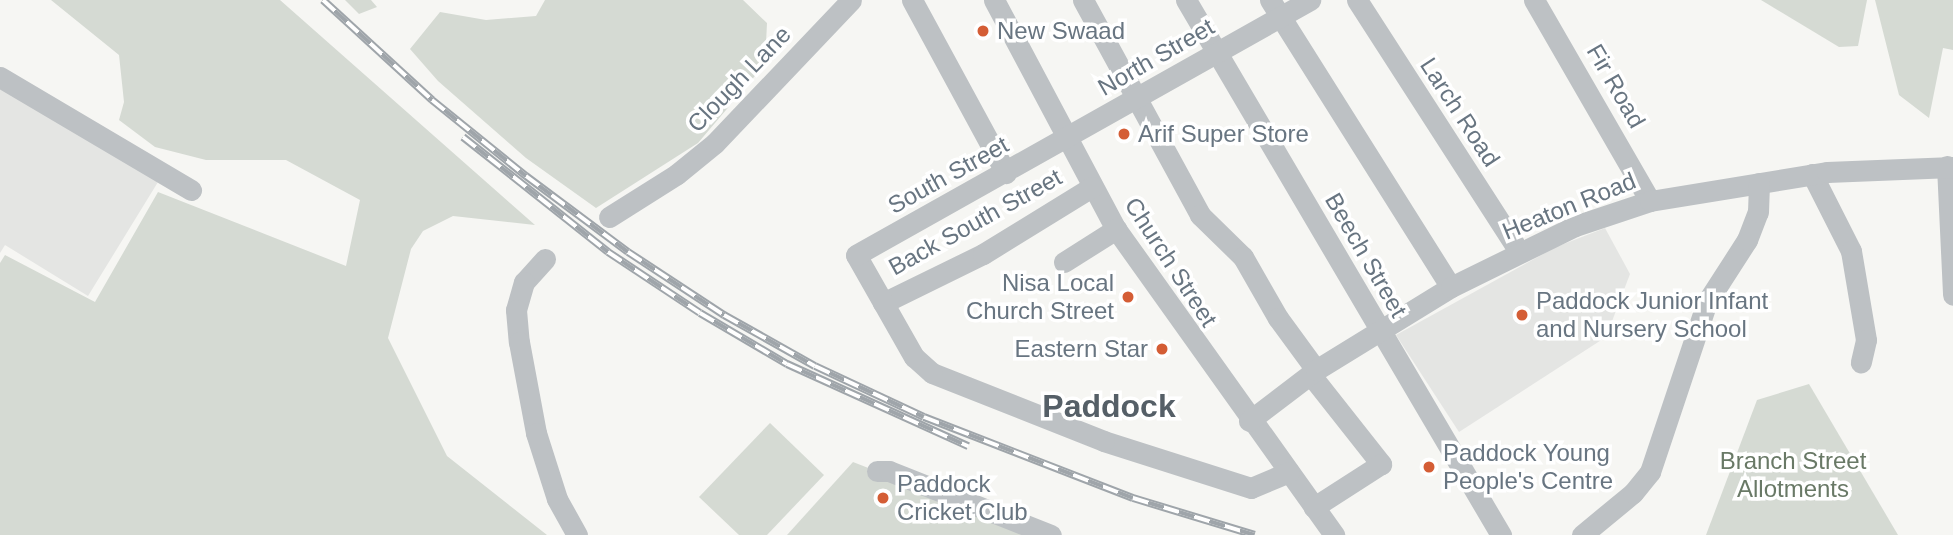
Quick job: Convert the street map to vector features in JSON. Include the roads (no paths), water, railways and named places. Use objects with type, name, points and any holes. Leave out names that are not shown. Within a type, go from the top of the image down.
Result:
[{"type":"street","name":"Clough Lane","points":[[608,217],[661,193],[715,143],[851,0]]},
{"type":"street","points":[[912,0],[1006,173]]},
{"type":"street","name":"Church Street","points":[[994,0],[1066,140],[1116,229],[1249,421],[1334,535]]},
{"type":"street","points":[[1083,0],[1200,215],[1242,257],[1313,372],[1381,464],[1314,508]]},
{"type":"street","name":"Beech Street","points":[[1186,0],[1501,535]]},
{"type":"street","name":"North Street","points":[[1066,140],[1217,52],[1275,8],[1310,0]]},
{"type":"street","name":"Larch Road","points":[[1357,0],[1519,251]]},
{"type":"street","name":"Fir Road","points":[[1534,0],[1650,201]]},
{"type":"street","points":[[1275,8],[1451,287]]},
{"type":"street","points":[[0,77],[191,190]]},
{"type":"street","name":"South Street","points":[[883,303],[856,255],[1066,140]]},
{"type":"street","points":[[1950,167],[1953,295]]},
{"type":"street","name":"Heaton Road","points":[[1249,421],[1313,372],[1451,287],[1519,251],[1650,201],[1812,174],[1950,167]]},
{"type":"street","points":[[1812,174],[1851,251],[1866,340],[1861,362]]},
{"type":"street","points":[[1582,535],[1633,494],[1650,472],[1707,302],[1747,240],[1758,212],[1759,183]]},
{"type":"street","name":"Back South Street","points":[[883,303],[983,254],[1092,187]]},
{"type":"street","points":[[1064,262],[1116,229]]},
{"type":"street","points":[[545,259],[524,282],[516,310],[519,342],[536,433],[557,499],[577,535]]},
{"type":"street","points":[[883,303],[914,357],[932,373],[1104,441],[1251,488],[1289,472]]},
{"type":"street","points":[[877,471],[890,471],[1051,535]]},
{"type":"railway","points":[[323,0],[432,100],[526,176],[628,252],[724,315],[815,366],[924,417],[1133,498],[1255,535]]},
{"type":"railway","points":[[463,137],[608,252],[700,313],[787,364],[968,446]]},
{"type":"place","name":"New Swaad","points":[[983,31]]},
{"type":"place","name":"Arif Super Store","points":[[1124,134]]},
{"type":"place","name":"Nisa Local Church Street","points":[[1128,297]]},
{"type":"place","name":"Paddock Junior Infant and Nursery School","points":[[1522,315]]},
{"type":"place","name":"Eastern Star","points":[[1162,349]]},
{"type":"place","name":"Paddock Young People's Centre","points":[[1429,467]]},
{"type":"place","name":"Paddock Cricket Club","points":[[883,498]]},
{"type":"district","name":"Paddock","points":[[1109,406]]},
{"type":"park label","name":"Branch Street Allotments","points":[[1793,475]]}]
